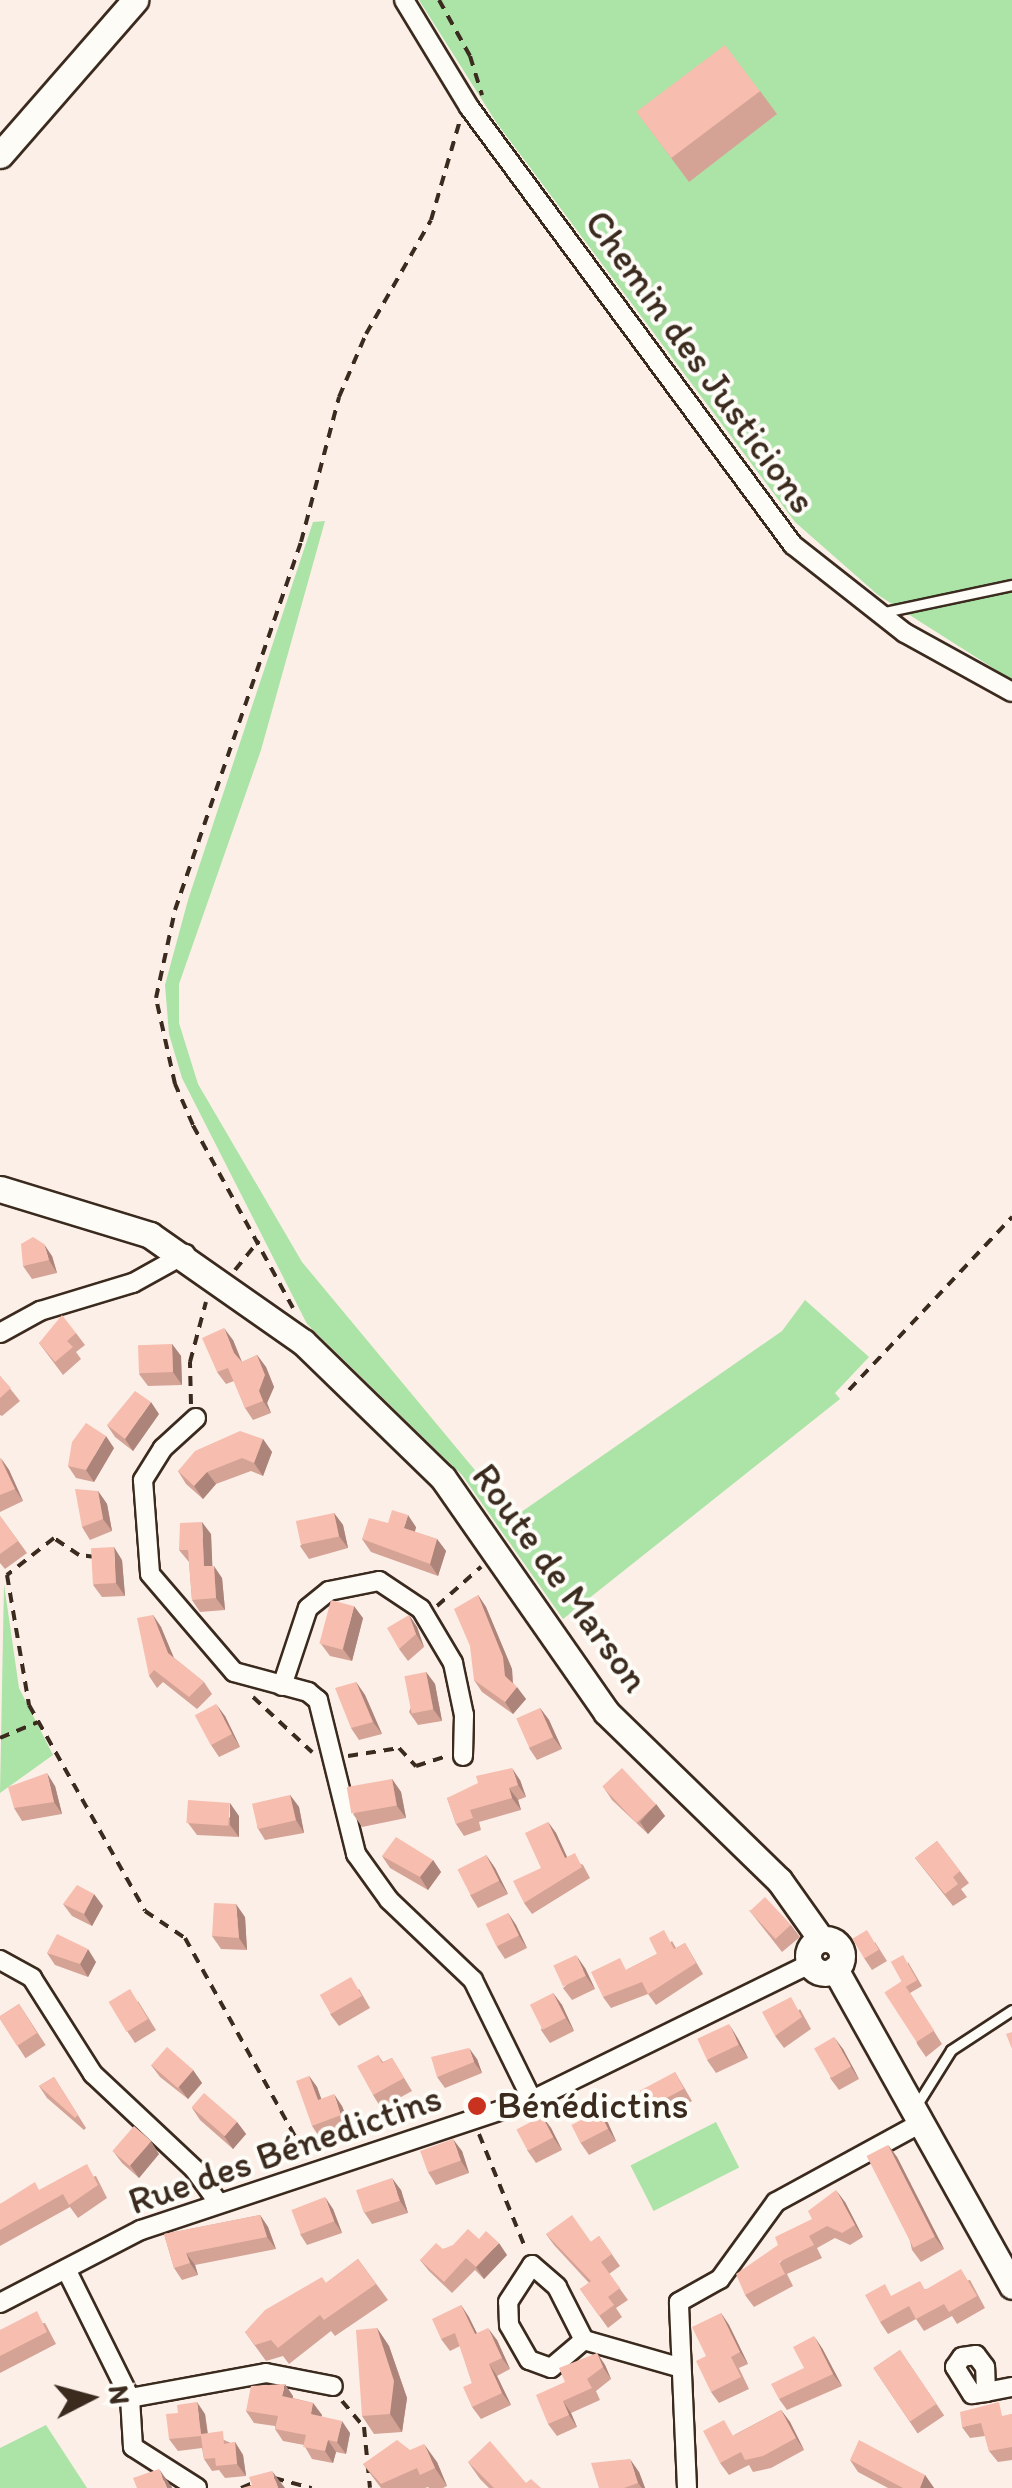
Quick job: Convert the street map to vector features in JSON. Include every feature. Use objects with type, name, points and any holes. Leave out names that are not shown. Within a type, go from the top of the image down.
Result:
[{"type":"street","points":[[0,155],[135,0]]},
{"type":"street","name":"Chemin des Justicions","points":[[404,0],[469,107],[793,545],[878,614],[1012,692]]},
{"type":"street","name":"Route de Marson","points":[[0,1189],[150,1235],[185,1254],[304,1342],[443,1478],[498,1549],[606,1712],[788,1890],[821,1939],[839,1945],[823,1967]]},
{"type":"street","points":[[0,1333],[40,1311],[134,1283],[185,1254]]},
{"type":"street","points":[[196,1418],[163,1448],[143,1480],[150,1574],[243,1679],[282,1686],[318,1700],[356,1854],[389,1900],[473,1980],[532,2100]]},
{"type":"street","points":[[282,1686],[308,1608],[329,1591],[379,1581],[421,1609],[459,1683],[463,1756]]},
{"type":"street","points":[[0,1960],[32,1978],[93,2074],[194,2169],[218,2202]]},
{"type":"street","points":[[823,1967],[920,2114],[1012,2286]]},
{"type":"street","name":"Rue des Bénedictins","points":[[0,2303],[141,2230],[532,2100],[823,1967]]},
{"type":"street","points":[[686,2488],[678,2367],[679,2302],[720,2279],[776,2202],[836,2169],[920,2114]]},
{"type":"street","points":[[584,2340],[551,2368],[530,2360],[508,2325],[508,2302],[532,2265],[557,2286],[584,2340],[678,2367]]},
{"type":"street","points":[[66,2270],[130,2398],[133,2447],[197,2488]]},
{"type":"street","points":[[130,2398],[266,2373],[333,2386]]},
{"type":"street","points":[[986,2392],[1012,2387]]},
{"type":"lane","points":[[878,614],[1012,585]]},
{"type":"lane","points":[[920,2114],[950,2050],[1012,2010]]},
{"type":"path","points":[[304,1342],[290,1298],[212,1166],[175,1084],[156,998],[164,949],[301,542],[339,398],[366,334],[431,220],[456,126],[484,87],[438,0]]},
{"type":"path","points":[[849,1390],[1012,1217]]},
{"type":"path","points":[[196,1418],[190,1362],[207,1297],[250,1258],[259,1240]]},
{"type":"path","points":[[98,1557],[79,1555],[54,1538],[8,1574],[38,1722],[144,1910],[185,1938],[315,2171]]},
{"type":"path","points":[[421,1609],[445,1604],[498,1549]]},
{"type":"path","points":[[243,1679],[241,1688],[322,1760],[399,1748],[416,1766],[463,1756]]},
{"type":"path","points":[[0,1738],[38,1722]]},
{"type":"path","points":[[474,2120],[532,2265]]},
{"type":"path","points":[[333,2386],[364,2427],[370,2488]]},
{"type":"path","points":[[241,2488],[282,2476],[312,2488]]},
{"type":"green space","points":[[419,0],[1012,0],[1012,680],[878,595],[795,522],[496,122]]},
{"type":"green space","points":[[325,521],[261,750],[179,984],[179,1023],[198,1084],[302,1262],[514,1517],[782,1331],[805,1300],[869,1357],[835,1393],[840,1399],[563,1619],[462,1475],[307,1324],[182,1078],[169,1034],[165,985],[188,900],[313,522]]},
{"type":"green space","points":[[4,1584],[19,1688],[53,1755],[0,1793]]},
{"type":"green space","points":[[716,2122],[739,2167],[654,2211],[630,2166]]},
{"type":"green space","points":[[46,2425],[87,2488],[0,2488],[0,2448]]},
{"type":"building","points":[[725,45],[760,91],[671,158],[636,112]]},
{"type":"building","points":[[33,1237],[44,1244],[49,1260],[23,1266],[21,1244]]},
{"type":"building","points":[[62,1315],[76,1333],[67,1341],[73,1347],[55,1362],[39,1343]]},
{"type":"building","points":[[224,1328],[242,1362],[257,1355],[265,1375],[259,1391],[263,1401],[245,1408],[228,1368],[217,1372],[202,1338]]},
{"type":"building","points":[[172,1344],[173,1372],[139,1373],[138,1345]]},
{"type":"building","points":[[0,1376],[11,1388],[0,1398]]},
{"type":"building","points":[[135,1391],[151,1402],[125,1439],[107,1425]]},
{"type":"building","points":[[86,1423],[106,1436],[86,1470],[68,1466],[72,1442]]},
{"type":"building","points":[[240,1431],[263,1439],[254,1463],[242,1458],[207,1472],[194,1486],[178,1471],[195,1451]]},
{"type":"building","points":[[0,1458],[15,1489],[0,1495]]},
{"type":"building","points":[[75,1489],[98,1491],[103,1519],[82,1527]]},
{"type":"building","points":[[392,1510],[408,1515],[404,1528],[437,1539],[430,1564],[362,1539],[369,1518],[388,1523]]},
{"type":"building","points":[[334,1513],[339,1536],[301,1545],[296,1521]]},
{"type":"building","points":[[0,1516],[18,1541],[0,1554]]},
{"type":"building","points":[[202,1522],[204,1566],[214,1566],[216,1598],[192,1600],[188,1550],[179,1550],[180,1523]]},
{"type":"building","points":[[114,1547],[116,1583],[93,1584],[91,1548]]},
{"type":"building","points":[[478,1595],[503,1657],[505,1676],[517,1687],[505,1702],[474,1680],[470,1646],[454,1609]]},
{"type":"building","points":[[331,1600],[354,1606],[343,1650],[319,1643]]},
{"type":"building","points":[[153,1615],[168,1653],[204,1682],[189,1697],[154,1670],[149,1676],[137,1618]]},
{"type":"building","points":[[409,1615],[416,1634],[399,1649],[387,1628]]},
{"type":"building","points":[[426,1672],[433,1709],[412,1713],[404,1676]]},
{"type":"building","points":[[356,1682],[373,1722],[351,1728],[335,1688]]},
{"type":"building","points":[[216,1704],[232,1734],[211,1745],[195,1715]]},
{"type":"building","points":[[540,1708],[553,1737],[529,1748],[516,1719]]},
{"type":"building","points":[[512,1768],[518,1785],[509,1788],[512,1798],[470,1810],[473,1818],[456,1824],[447,1798],[478,1783],[476,1776]]},
{"type":"building","points":[[622,1768],[656,1805],[636,1823],[602,1786]]},
{"type":"building","points":[[47,1773],[54,1802],[14,1808],[8,1787]]},
{"type":"building","points":[[392,1779],[397,1806],[351,1814],[347,1787]]},
{"type":"building","points":[[290,1795],[296,1820],[258,1829],[252,1804]]},
{"type":"building","points":[[188,1800],[230,1803],[228,1826],[186,1823]]},
{"type":"building","points":[[548,1822],[565,1858],[575,1853],[582,1867],[524,1903],[513,1881],[541,1868],[525,1833]]},
{"type":"building","points":[[396,1837],[433,1860],[420,1877],[382,1856]]},
{"type":"building","points":[[937,1841],[960,1871],[953,1877],[958,1884],[945,1894],[915,1858]]},
{"type":"building","points":[[486,1855],[499,1881],[471,1895],[457,1870]]},
{"type":"building","points":[[77,1885],[94,1894],[84,1914],[63,1904]]},
{"type":"building","points":[[765,1897],[791,1925],[776,1939],[750,1911]]},
{"type":"building","points":[[214,1903],[236,1904],[239,1938],[212,1936]]},
{"type":"building","points":[[508,1913],[519,1935],[496,1946],[486,1924]]},
{"type":"building","points":[[664,1930],[674,1949],[685,1943],[696,1963],[648,1994],[642,1982],[603,1997],[591,1972],[620,1958],[626,1970],[657,1954],[649,1938]]},
{"type":"building","points":[[867,1930],[879,1950],[864,1958],[852,1939]]},
{"type":"building","points":[[57,1934],[88,1949],[80,1964],[47,1953]]},
{"type":"building","points":[[576,1955],[586,1976],[563,1986],[553,1966]]},
{"type":"building","points":[[903,1955],[917,1980],[905,1987],[891,1962]]},
{"type":"building","points":[[351,1977],[362,1996],[331,2014],[320,1995]]},
{"type":"building","points":[[902,1981],[934,2030],[917,2042],[884,1992]]},
{"type":"building","points":[[130,1989],[148,2019],[127,2032],[109,2002]]},
{"type":"building","points":[[553,1993],[566,2018],[543,2030],[530,2005]]},
{"type":"building","points":[[791,1997],[802,2017],[775,2036],[762,2012]]},
{"type":"building","points":[[19,2004],[37,2033],[17,2046],[0,2016]]},
{"type":"building","points":[[729,2024],[739,2045],[707,2060],[697,2039]]},
{"type":"building","points":[[834,2037],[851,2066],[831,2078],[814,2048]]},
{"type":"building","points":[[167,2047],[193,2070],[178,2088],[151,2065]]},
{"type":"building","points":[[469,2048],[474,2062],[437,2077],[431,2057]]},
{"type":"building","points":[[378,2055],[382,2063],[392,2058],[404,2078],[373,2095],[357,2066]]},
{"type":"building","points":[[675,2072],[684,2089],[649,2108],[640,2091]]},
{"type":"building","points":[[309,2076],[318,2100],[334,2094],[341,2115],[312,2126],[296,2081]]},
{"type":"building","points":[[54,2077],[78,2115],[75,2118],[39,2086]]},
{"type":"building","points":[[204,2093],[237,2122],[225,2136],[192,2107]]},
{"type":"building","points":[[599,2111],[608,2129],[580,2143],[571,2125]]},
{"type":"building","points":[[542,2116],[553,2137],[528,2151],[516,2130]]},
{"type":"building","points":[[134,2126],[151,2141],[130,2166],[112,2151]]},
{"type":"building","points":[[453,2139],[461,2161],[428,2173],[420,2151]]},
{"type":"building","points":[[888,2145],[935,2237],[913,2248],[867,2156]]},
{"type":"building","points":[[87,2164],[98,2185],[69,2205],[63,2194],[0,2230],[0,2204],[35,2182],[39,2190]]},
{"type":"building","points":[[392,2178],[400,2201],[364,2213],[356,2190]]},
{"type":"building","points":[[836,2190],[855,2225],[842,2233],[827,2226],[809,2236],[814,2245],[779,2262],[785,2274],[745,2295],[736,2274],[778,2245],[775,2237],[812,2219],[808,2211]]},
{"type":"building","points":[[325,2197],[334,2221],[301,2234],[291,2210]]},
{"type":"building","points":[[260,2215],[267,2237],[186,2253],[190,2263],[174,2268],[164,2234]]},
{"type":"building","points":[[572,2215],[591,2242],[599,2236],[612,2254],[601,2262],[620,2288],[608,2297],[614,2305],[599,2316],[580,2289],[591,2281],[546,2234]]},
{"type":"building","points":[[468,2229],[479,2239],[486,2231],[499,2243],[476,2267],[466,2258],[444,2282],[420,2260],[436,2243],[443,2249],[453,2245]]},
{"type":"building","points":[[358,2259],[376,2284],[324,2320],[320,2315],[278,2348],[271,2340],[255,2345],[245,2332],[265,2310],[322,2277],[326,2283]]},
{"type":"building","points":[[961,2269],[977,2296],[949,2312],[944,2304],[916,2319],[909,2306],[880,2322],[865,2295],[885,2284],[891,2296],[920,2281],[925,2290]]},
{"type":"building","points":[[461,2305],[475,2334],[488,2328],[502,2358],[489,2364],[502,2393],[472,2407],[463,2387],[472,2383],[455,2333],[441,2339],[432,2319]]},
{"type":"building","points":[[37,2311],[47,2332],[0,2356],[0,2330]]},
{"type":"building","points":[[721,2313],[740,2352],[731,2357],[741,2377],[711,2392],[696,2361],[706,2356],[692,2327]]},
{"type":"building","points":[[377,2328],[394,2381],[390,2414],[362,2416],[356,2330]]},
{"type":"building","points":[[814,2336],[833,2374],[779,2399],[771,2384],[804,2368],[793,2347]]},
{"type":"building","points":[[900,2350],[936,2404],[910,2422],[873,2368]]},
{"type":"building","points":[[597,2353],[603,2367],[587,2379],[592,2388],[563,2401],[569,2415],[548,2424],[536,2395],[565,2382],[559,2368]]},
{"type":"building","points":[[285,2384],[282,2396],[313,2403],[311,2414],[342,2421],[337,2442],[328,2440],[325,2451],[303,2447],[306,2435],[275,2429],[278,2416],[246,2411],[251,2386]]},
{"type":"building","points":[[197,2402],[201,2434],[223,2431],[224,2444],[235,2442],[237,2464],[216,2466],[215,2458],[204,2459],[201,2436],[169,2439],[166,2414],[178,2413],[177,2405]]},
{"type":"building","points":[[999,2402],[1002,2416],[1012,2414],[1012,2447],[989,2451],[981,2423],[962,2427],[960,2412]]},
{"type":"building","points":[[781,2410],[796,2438],[763,2456],[745,2460],[741,2452],[720,2463],[703,2431],[724,2420],[733,2436]]},
{"type":"building","points":[[397,2440],[410,2450],[424,2444],[435,2468],[420,2475],[417,2468],[381,2484],[363,2464]]},
{"type":"building","points":[[859,2440],[925,2475],[920,2488],[903,2488],[850,2460]]},
{"type":"building","points":[[490,2441],[526,2483],[531,2479],[541,2488],[494,2488],[468,2462]]},
{"type":"building","points":[[630,2459],[638,2483],[624,2488],[599,2488],[591,2463]]},
{"type":"building","points":[[159,2469],[167,2488],[137,2488],[133,2478]]},
{"type":"building","points":[[272,2471],[278,2488],[242,2488],[252,2485],[249,2477]]},
{"type":"place","name":"Bénédictins","points":[[477,2106]]}]
